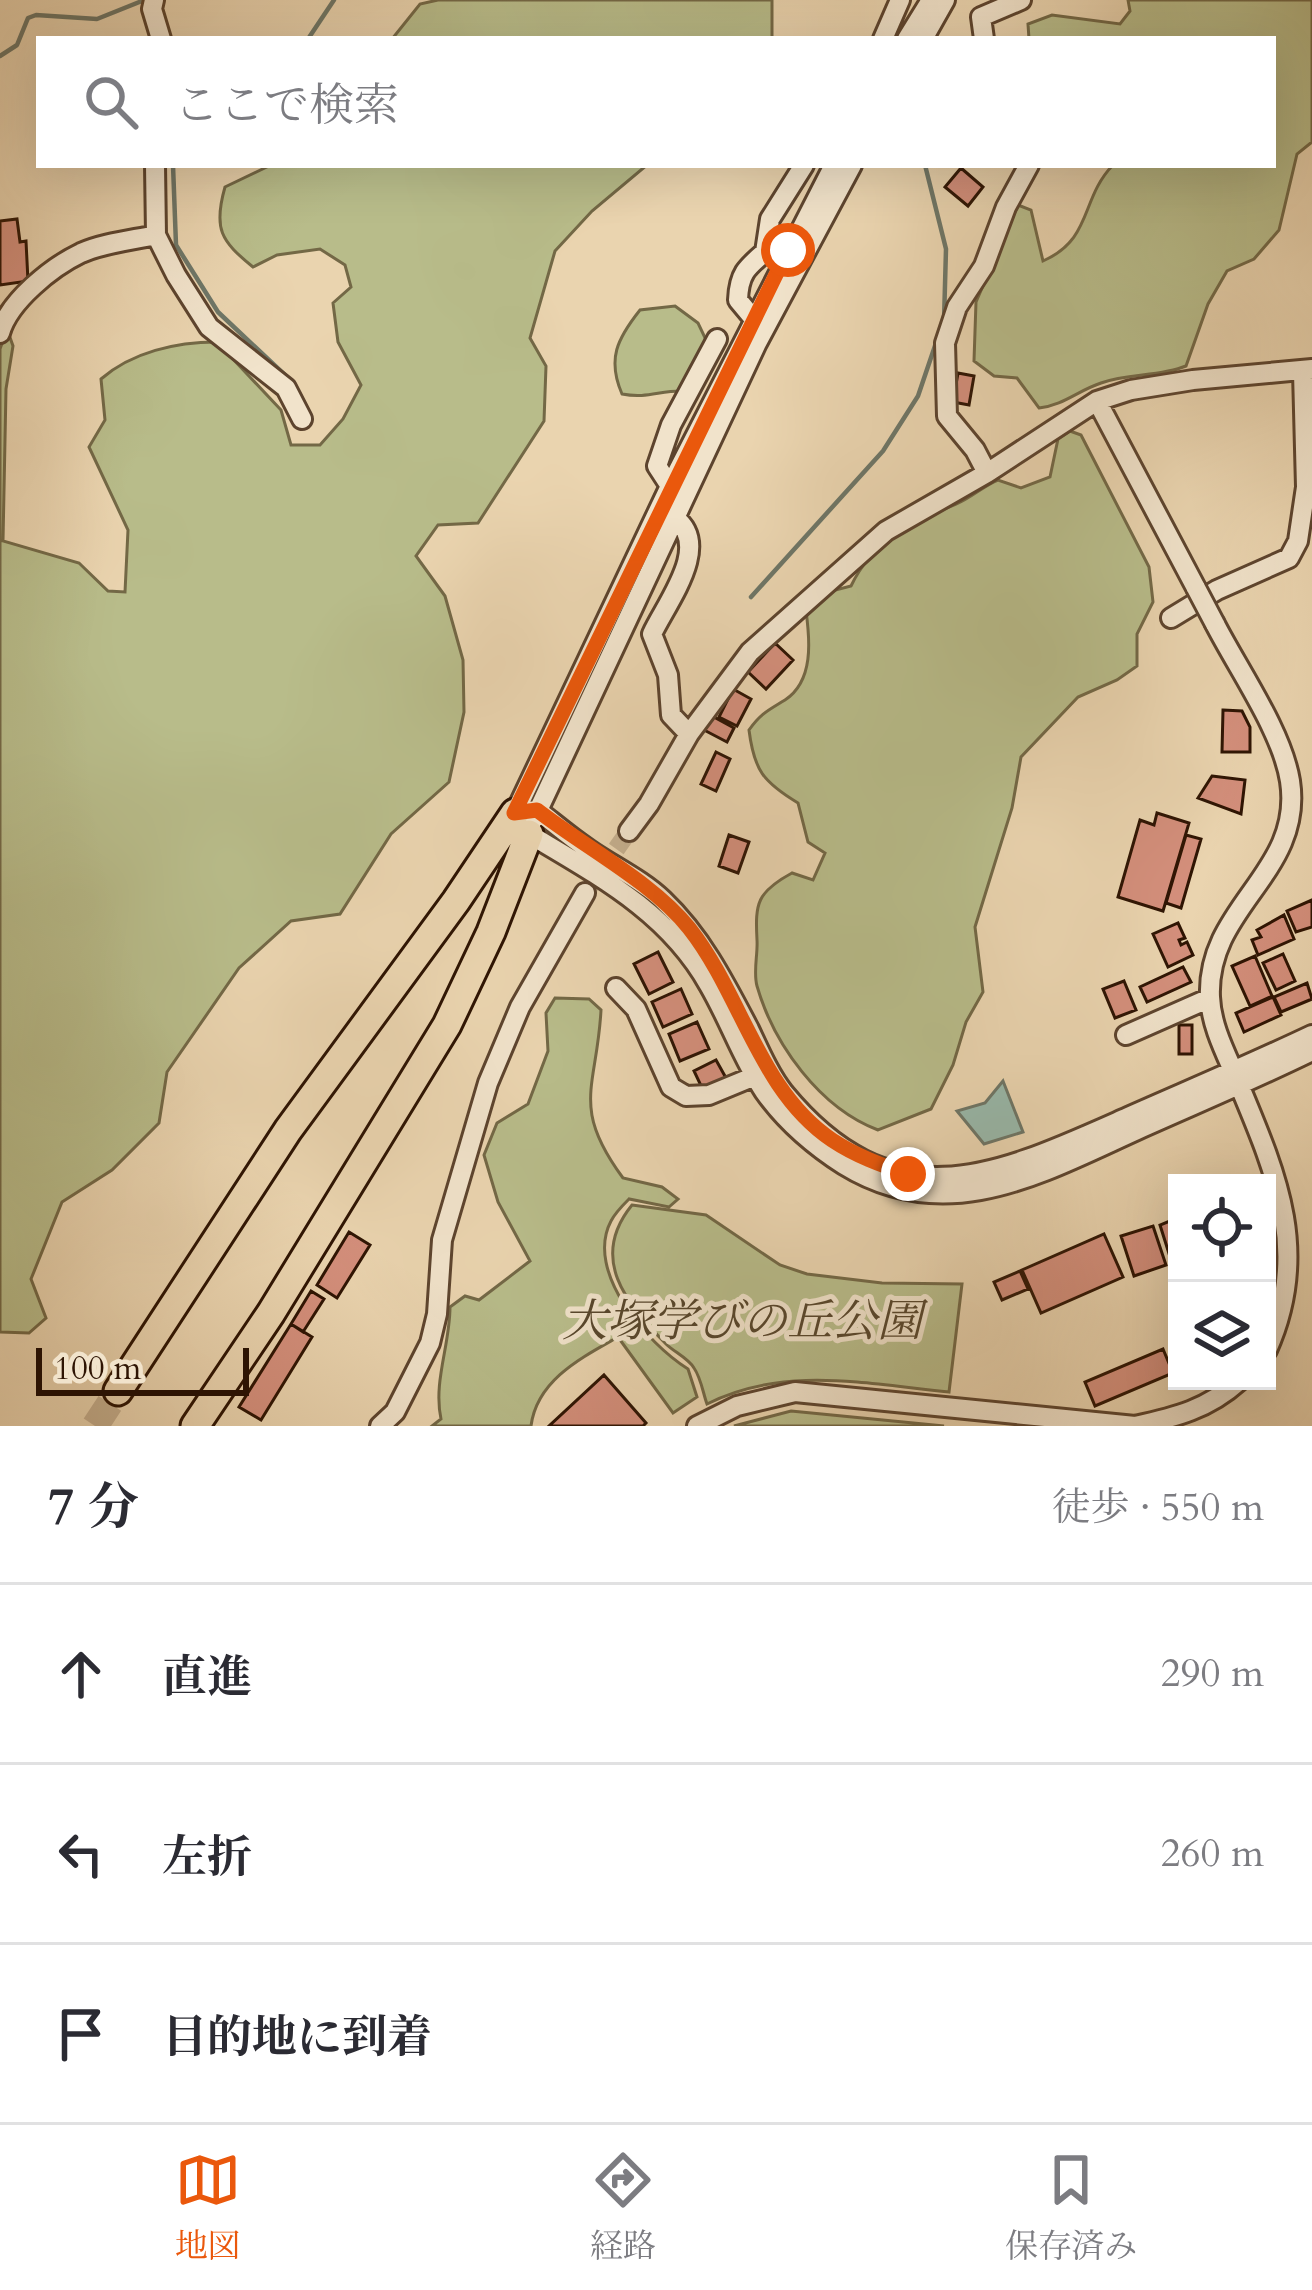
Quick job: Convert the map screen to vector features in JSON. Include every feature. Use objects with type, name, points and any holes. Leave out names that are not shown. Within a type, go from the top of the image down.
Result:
[{"type":"highway","points":[[118,1390],[288,1130],[456,901],[527,819]]},
{"type":"highway","points":[[195,1426],[271,1313],[446,1025],[483,950],[527,819]]},
{"type":"street","points":[[154,0],[160,36]]},
{"type":"street","points":[[884,36],[900,0]]},
{"type":"street","points":[[910,36],[931,0]]},
{"type":"street","points":[[925,36],[946,0],[981,17],[1021,0]]},
{"type":"street","points":[[981,17],[984,36]]},
{"type":"street","points":[[155,168],[156,235],[176,275],[209,326],[286,388],[302,419]]},
{"type":"street","points":[[754,318],[738,300],[739,281],[743,269],[765,252],[770,219],[802,168]]},
{"type":"street","points":[[527,819],[670,486],[832,168]]},
{"type":"street","points":[[527,819],[757,343],[850,168]]},
{"type":"street","points":[[986,472],[947,416],[945,343],[957,307],[984,266],[1006,207],[1027,168]]},
{"type":"street","points":[[0,333],[3,322],[35,285],[82,253],[156,235]]},
{"type":"street","points":[[670,486],[657,466],[670,425],[717,339]]},
{"type":"street","points":[[629,831],[689,734],[750,652],[886,531],[1097,401],[1193,380],[1308,370],[1306,487],[1298,542],[1289,558],[1217,590],[1171,618]]},
{"type":"street","points":[[1097,401],[1277,743],[1290,779],[1288,834],[1277,860],[1222,932],[1212,963],[1210,998],[1216,1030],[1286,1191],[1297,1240],[1296,1283],[1276,1336]]},
{"type":"street","points":[[675,518],[684,525],[691,542],[687,563],[652,634],[668,675],[671,715],[689,734]]},
{"type":"street","points":[[527,819],[678,939],[708,982],[754,1076],[789,1121],[819,1149],[852,1170],[903,1192],[961,1195],[1030,1178],[1312,1036]]},
{"type":"street","points":[[527,819],[586,848],[661,898],[721,974],[779,1087],[828,1138],[908,1174],[961,1178],[1023,1163],[1312,1051]]},
{"type":"street","points":[[380,1426],[395,1412],[430,1343],[442,1240],[488,1083],[520,1007],[585,893]]},
{"type":"street","points":[[616,988],[636,1009],[671,1087],[686,1096],[709,1095],[754,1076]]},
{"type":"street","points":[[1126,1035],[1210,998]]},
{"type":"street","points":[[697,1426],[737,1406],[795,1392],[1135,1426],[1184,1416],[1229,1390]]},
{"type":"green space","points":[[438,0],[772,0],[772,36],[394,36],[420,4]]},
{"type":"green space","points":[[1128,0],[1312,0],[1312,142],[1297,154],[1279,230],[1254,259],[1227,271],[1208,304],[1186,366],[1112,380],[1039,408],[1017,378],[994,376],[974,361],[976,302],[1018,205],[1031,210],[1043,261],[1070,242],[1111,168],[1276,168],[1276,36],[1029,36],[1028,24],[1052,15],[1120,24],[1130,11]]},
{"type":"green space","points":[[265,168],[643,168],[592,211],[555,251],[530,338],[546,366],[544,421],[478,523],[438,525],[416,556],[445,596],[463,660],[464,712],[449,782],[391,834],[340,914],[291,921],[239,968],[167,1072],[159,1123],[112,1170],[62,1202],[31,1279],[46,1318],[29,1333],[0,1332],[0,349],[7,329],[13,346],[6,389],[3,541],[79,563],[108,591],[125,592],[128,530],[89,447],[105,420],[101,379],[155,350],[217,342],[281,410],[291,445],[320,445],[343,419],[361,385],[338,342],[333,303],[351,287],[345,265],[320,249],[277,255],[253,267],[222,233],[225,187]]},
{"type":"green space","points":[[675,306],[698,323],[708,344],[684,391],[622,394],[615,360],[625,330],[640,310]]},
{"type":"green space","points":[[1070,431],[1081,435],[1149,567],[1153,602],[1137,634],[1137,666],[1078,697],[1021,757],[1012,808],[975,927],[983,992],[931,1109],[878,1130],[837,1107],[802,1072],[775,1030],[757,986],[761,900],[771,886],[792,873],[813,880],[825,853],[808,842],[798,803],[762,774],[749,730],[801,682],[809,647],[806,611],[824,593],[851,586],[870,556],[895,535],[998,480],[1021,488],[1050,477],[1058,439]]},
{"type":"green space","points":[[555,998],[589,999],[601,1010],[591,1096],[597,1132],[607,1153],[623,1178],[662,1187],[678,1199],[669,1207],[629,1199],[611,1221],[606,1262],[624,1305],[655,1342],[688,1369],[697,1397],[673,1413],[618,1337],[551,1383],[531,1426],[432,1426],[441,1419],[439,1391],[450,1307],[465,1296],[479,1300],[530,1261],[498,1202],[484,1155],[497,1123],[528,1104],[548,1051],[546,1013]]},
{"type":"green space","name":"大塚学びの丘公園","points":[[632,1205],[706,1215],[780,1265],[807,1274],[882,1283],[962,1284],[949,1392],[796,1381],[736,1392],[707,1404],[694,1368],[637,1312],[618,1279],[613,1243]]},
{"type":"green space","points":[[791,1411],[944,1426],[734,1426]]},
{"type":"shaded area","points":[[1003,1081],[1023,1132],[984,1144],[957,1111],[985,1103]]},
{"type":"building","points":[[961,168],[983,187],[968,206],[945,187]]},
{"type":"building","points":[[17,219],[20,242],[26,241],[28,281],[0,285],[0,221]]},
{"type":"building","points":[[958,373],[974,376],[969,405],[953,402]]},
{"type":"building","points":[[775,643],[793,660],[766,689],[748,672]]},
{"type":"building","points":[[733,689],[751,699],[737,726],[719,717]]},
{"type":"building","points":[[1223,710],[1242,711],[1250,727],[1250,752],[1222,752]]},
{"type":"building","points":[[712,716],[734,728],[727,742],[704,730]]},
{"type":"building","points":[[716,752],[730,759],[716,791],[701,784]]},
{"type":"building","points":[[1212,776],[1245,780],[1241,814],[1198,798]]},
{"type":"building","points":[[1157,813],[1189,823],[1163,911],[1118,897],[1140,820],[1154,825]]},
{"type":"building","points":[[729,835],[749,842],[738,873],[719,866]]},
{"type":"building","points":[[1186,835],[1201,839],[1181,908],[1166,903]]},
{"type":"building","points":[[1312,900],[1312,927],[1296,932],[1287,911]]},
{"type":"building","points":[[1284,915],[1294,939],[1258,955],[1252,940],[1261,937],[1257,930]]},
{"type":"building","points":[[1178,923],[1185,938],[1179,940],[1181,945],[1187,942],[1193,955],[1168,967],[1153,934]]},
{"type":"building","points":[[658,952],[673,982],[649,994],[634,964]]},
{"type":"building","points":[[1283,954],[1295,981],[1276,990],[1263,963]]},
{"type":"building","points":[[1255,956],[1272,996],[1250,1006],[1232,966]]},
{"type":"building","points":[[1183,967],[1191,982],[1147,1002],[1140,987]]},
{"type":"building","points":[[1124,981],[1136,1010],[1115,1018],[1103,989]]},
{"type":"building","points":[[1307,983],[1312,999],[1281,1012],[1274,997]]},
{"type":"building","points":[[681,989],[692,1014],[663,1027],[652,1002]]},
{"type":"building","points":[[1273,997],[1281,1015],[1244,1032],[1236,1013]]},
{"type":"building","points":[[697,1022],[709,1049],[680,1061],[669,1034]]},
{"type":"building","points":[[1179,1025],[1192,1025],[1192,1054],[1179,1054]]},
{"type":"building","points":[[716,1060],[726,1078],[703,1090],[694,1071]]},
{"type":"building","points":[[1168,1222],[1168,1250],[1160,1225]]},
{"type":"building","points":[[1153,1226],[1166,1265],[1134,1276],[1121,1236]]},
{"type":"building","points":[[349,1232],[370,1245],[337,1298],[317,1285]]},
{"type":"building","points":[[1104,1234],[1123,1277],[1041,1313],[1022,1270]]},
{"type":"building","points":[[1020,1271],[1028,1289],[1002,1300],[994,1282]]},
{"type":"building","points":[[311,1291],[324,1299],[303,1332],[291,1324]]},
{"type":"building","points":[[291,1324],[312,1337],[261,1420],[239,1407]]},
{"type":"building","points":[[1163,1349],[1168,1361],[1168,1375],[1095,1406],[1085,1382]]},
{"type":"building","points":[[604,1375],[646,1423],[643,1426],[549,1426]]},
{"type":"waterway","points":[[310,36],[334,0]]},
{"type":"waterway","points":[[0,56],[17,45],[28,18],[97,19],[142,1]]},
{"type":"waterway","points":[[173,168],[176,245],[218,312],[287,377]]},
{"type":"waterway","points":[[926,168],[946,249],[944,321]]},
{"type":"waterway","points":[[751,597],[883,451],[918,396],[938,337]]},
{"type":"tunnel","points":[[585,893],[629,831]]},
{"type":"tunnel","points":[[95,1426],[118,1391]]},
{"type":"route","points":[[788,250],[514,813],[537,810],[661,898],[721,974],[779,1087],[800,1111],[828,1138],[857,1156],[908,1174]]}]
